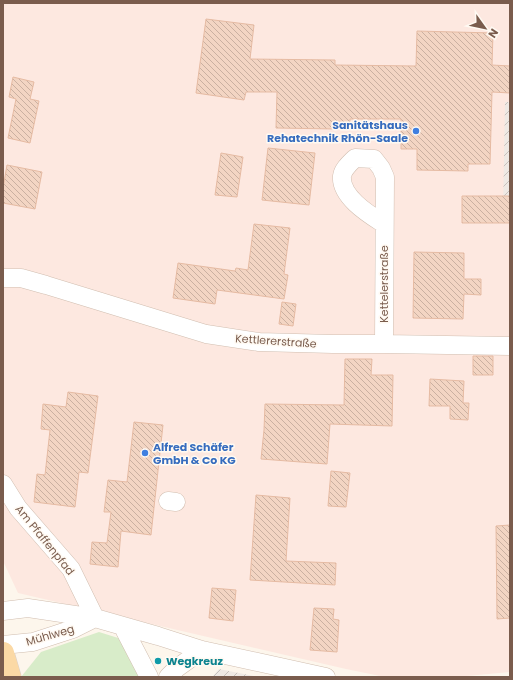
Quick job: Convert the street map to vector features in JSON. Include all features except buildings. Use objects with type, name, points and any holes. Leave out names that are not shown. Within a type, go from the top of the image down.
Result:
[{"type":"main road","points":[[3,653],[10,677]]},
{"type":"street","name":"Kettelerstraße","points":[[384,224],[384,344]]},
{"type":"street","name":"Kettlererstraße","points":[[3,278],[21,278],[206,334],[260,342],[510,346]]},
{"type":"street","name":"Am Pfaffenpfad","points":[[3,484],[18,508],[71,569],[95,618]]},
{"type":"street","name":"Mühlweg","points":[[3,611],[28,608],[95,618],[202,650],[326,677]]},
{"type":"street","name":"Mühlweg","points":[[3,645],[33,642],[73,629],[95,618]]},
{"type":"street","points":[[123,627],[149,677]]},
{"type":"street","points":[[168,677],[202,650]]},
{"type":"shaded area","points":[[3,3],[510,3],[510,672],[456,677],[385,677],[18,593],[3,561]]},
{"type":"shaded area","points":[[505,102],[510,102],[510,214],[503,213]]},
{"type":"shaded area","points":[[219,669],[259,677],[212,677]]},
{"type":"green space","points":[[99,632],[131,642],[139,677],[21,677],[41,652]]},
{"type":"place","name":"Sanitätshaus Rehatechnik Rhön-Saale","points":[[416,131]]},
{"type":"place","name":"Alfred Schäfer GmbH & Co KG","points":[[145,453]]},
{"type":"place","name":"Wegkreuz","points":[[158,661]]}]
